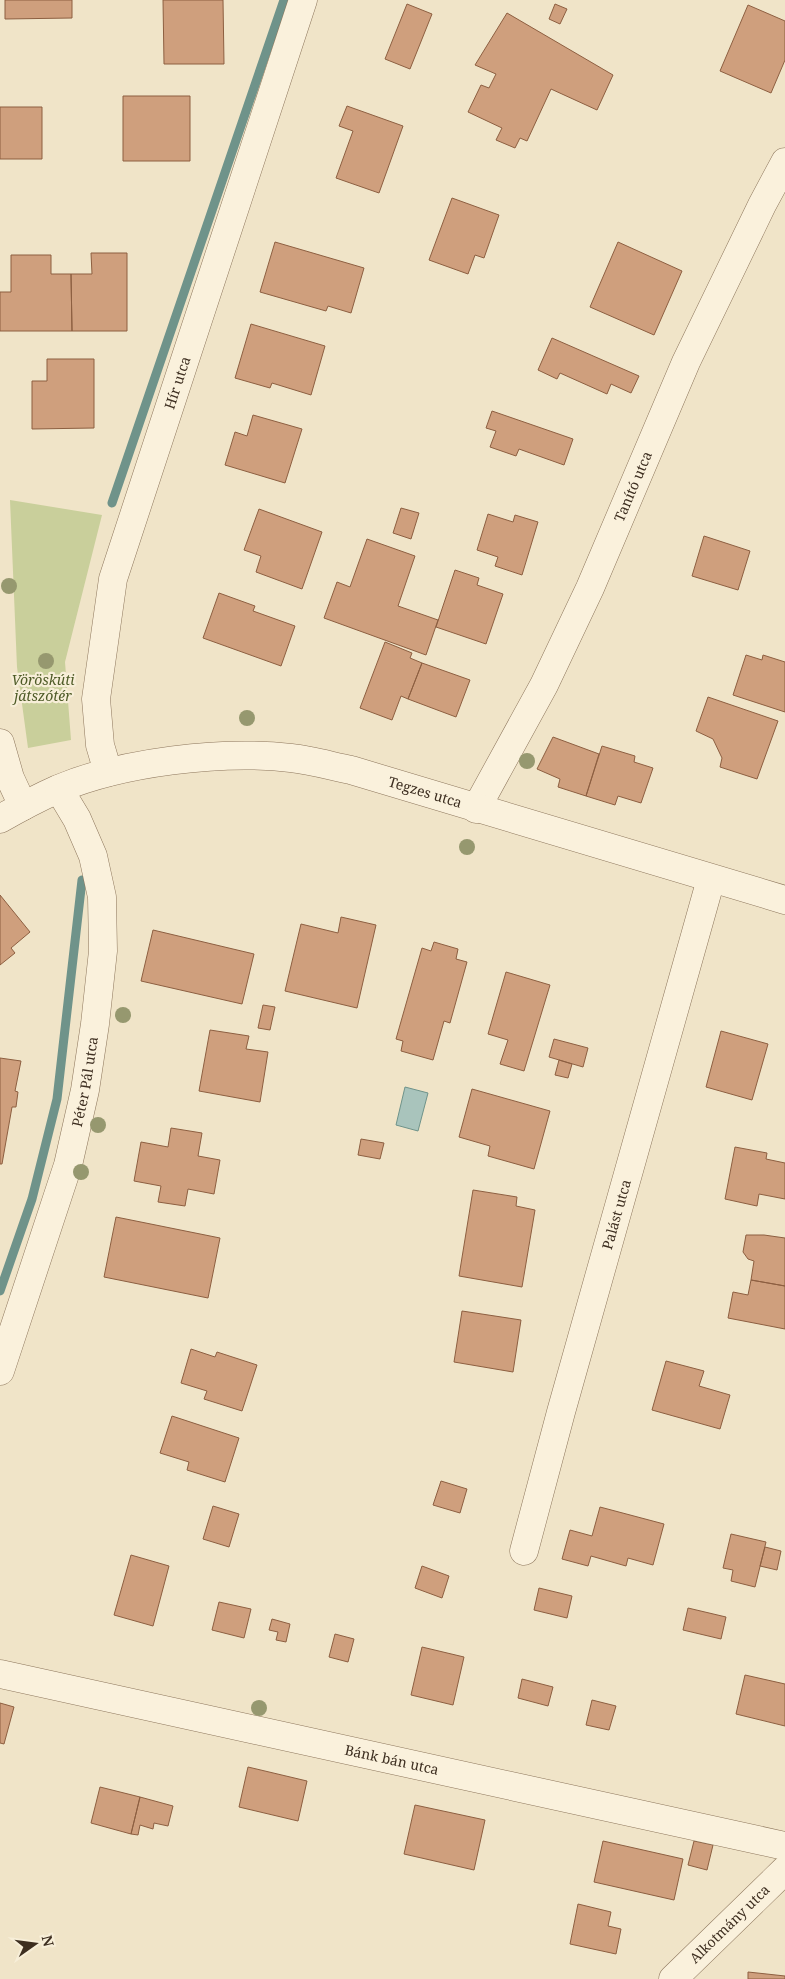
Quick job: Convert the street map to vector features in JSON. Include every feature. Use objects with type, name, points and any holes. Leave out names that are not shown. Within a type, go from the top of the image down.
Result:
[{"type":"street","name":"Hír utca","points":[[108,772],[100,745],[96,699],[113,579],[303,0]]},
{"type":"street","name":"Tanító utca","points":[[476,809],[544,686],[590,588],[690,354],[762,205],[785,162]]},
{"type":"street","points":[[0,743],[10,778],[11,812]]},
{"type":"street","name":"Tegzes utca","points":[[11,812],[59,789],[108,772],[148,764],[237,755],[291,758],[351,770],[785,900]]},
{"type":"street","name":"Péter Pál utca","points":[[0,1371],[68,1164],[85,1090],[103,951],[102,897],[93,856],[76,819],[59,789]]},
{"type":"street","name":"Palást utca","points":[[524,1551],[561,1412],[711,879]]},
{"type":"street","name":"Bánk bán utca","points":[[0,1674],[785,1846]]},
{"type":"street","name":"Alkotmány utca","points":[[673,1979],[785,1870]]},
{"type":"green space","name":"Vöröskúti játszótér","points":[[10,500],[102,515],[65,662],[71,740],[28,748],[17,667]]},
{"type":"water","points":[[405,1087],[428,1093],[418,1131],[396,1125]]},
{"type":"building","points":[[5,0],[72,0],[72,18],[5,19]]},
{"type":"building","points":[[163,0],[223,0],[224,64],[164,64]]},
{"type":"building","points":[[407,4],[432,14],[410,69],[385,59]]},
{"type":"building","points":[[555,4],[567,9],[560,24],[549,19]]},
{"type":"building","points":[[748,5],[785,21],[785,60],[771,93],[720,71]]},
{"type":"building","points":[[507,13],[613,75],[597,110],[551,89],[527,141],[520,138],[515,148],[496,140],[502,128],[468,112],[481,85],[489,88],[496,74],[475,65]]},
{"type":"building","points":[[123,96],[190,96],[190,161],[123,161]]},
{"type":"building","points":[[347,106],[403,126],[379,193],[336,178],[353,131],[339,126]]},
{"type":"building","points":[[0,107],[42,107],[42,159],[0,159]]},
{"type":"building","points":[[452,198],[499,215],[484,258],[475,255],[468,274],[429,260]]},
{"type":"building","points":[[275,242],[364,268],[351,313],[328,306],[326,311],[260,292]]},
{"type":"building","points":[[618,242],[682,271],[654,335],[590,307]]},
{"type":"building","points":[[91,253],[127,253],[127,331],[72,331],[71,274],[92,274]]},
{"type":"building","points":[[11,255],[51,255],[51,274],[71,274],[72,331],[0,331],[0,292],[11,292]]},
{"type":"building","points":[[251,324],[325,346],[311,395],[272,383],[270,388],[235,378]]},
{"type":"building","points":[[552,338],[639,376],[631,393],[611,384],[607,394],[560,373],[557,379],[538,370]]},
{"type":"building","points":[[47,359],[94,359],[94,428],[32,429],[32,381],[47,381]]},
{"type":"building","points":[[492,411],[573,439],[564,465],[519,449],[516,456],[490,447],[496,431],[486,428]]},
{"type":"building","points":[[253,415],[302,429],[285,483],[225,465],[235,432],[247,436]]},
{"type":"building","points":[[401,508],[419,513],[411,539],[393,533]]},
{"type":"building","points":[[259,509],[322,532],[302,589],[256,572],[261,556],[244,550]]},
{"type":"building","points":[[488,514],[513,522],[515,515],[538,522],[522,575],[495,566],[498,557],[477,550]]},
{"type":"building","points":[[704,536],[750,551],[738,590],[692,576]]},
{"type":"building","points":[[367,539],[415,556],[398,606],[438,620],[426,655],[324,618],[337,582],[350,587]]},
{"type":"building","points":[[455,570],[479,578],[477,585],[503,594],[486,644],[436,627]]},
{"type":"building","points":[[219,593],[255,606],[253,611],[295,626],[281,666],[203,638]]},
{"type":"building","points":[[385,642],[412,653],[410,658],[422,663],[408,699],[401,696],[392,720],[360,708]]},
{"type":"building","points":[[746,655],[762,660],[763,655],[785,662],[785,712],[733,695]]},
{"type":"building","points":[[422,663],[470,680],[456,717],[408,699]]},
{"type":"building","points":[[708,697],[778,721],[757,779],[720,767],[722,758],[713,739],[696,731]]},
{"type":"building","points":[[553,737],[599,754],[586,796],[558,787],[560,779],[537,769]]},
{"type":"building","points":[[602,746],[635,756],[634,762],[653,768],[641,803],[618,796],[615,805],[586,796]]},
{"type":"building","points":[[0,895],[30,932],[11,948],[15,953],[0,965]]},
{"type":"building","points":[[341,917],[376,925],[357,1008],[285,991],[301,924],[338,933]]},
{"type":"building","points":[[153,930],[254,954],[242,1004],[141,981]]},
{"type":"building","points":[[434,942],[458,949],[456,959],[467,962],[450,1023],[444,1021],[433,1060],[401,1051],[403,1041],[396,1039],[422,948],[431,951]]},
{"type":"building","points":[[506,972],[550,985],[524,1071],[500,1064],[508,1040],[488,1034]]},
{"type":"building","points":[[263,1005],[275,1007],[270,1030],[258,1028]]},
{"type":"building","points":[[210,1030],[249,1036],[246,1049],[268,1052],[260,1102],[199,1091]]},
{"type":"building","points":[[721,1031],[768,1044],[752,1100],[706,1087]]},
{"type":"building","points":[[554,1039],[588,1048],[583,1067],[549,1057]]},
{"type":"building","points":[[0,1058],[21,1061],[15,1091],[18,1092],[16,1107],[12,1107],[2,1164],[0,1164]]},
{"type":"building","points":[[559,1060],[572,1064],[568,1078],[555,1075]]},
{"type":"building","points":[[472,1089],[550,1111],[534,1169],[488,1156],[490,1146],[459,1137]]},
{"type":"building","points":[[171,1128],[202,1133],[198,1156],[220,1160],[214,1194],[188,1189],[185,1206],[158,1202],[161,1186],[134,1181],[141,1142],[168,1147]]},
{"type":"building","points":[[361,1139],[384,1143],[380,1159],[358,1155]]},
{"type":"building","points":[[735,1147],[767,1153],[766,1159],[785,1163],[785,1199],[759,1194],[757,1206],[725,1199]]},
{"type":"building","points":[[473,1190],[517,1197],[516,1206],[535,1210],[522,1287],[459,1276]]},
{"type":"building","points":[[116,1217],[220,1238],[208,1298],[104,1277]]},
{"type":"building","points":[[746,1235],[785,1238],[785,1286],[751,1280],[754,1261],[748,1259],[743,1252]]},
{"type":"building","points":[[751,1280],[785,1286],[785,1329],[728,1318],[733,1292],[748,1295]]},
{"type":"building","points":[[462,1311],[521,1320],[513,1372],[454,1362]]},
{"type":"building","points":[[191,1349],[215,1357],[217,1352],[257,1365],[242,1411],[204,1399],[207,1391],[181,1383]]},
{"type":"building","points":[[666,1361],[704,1371],[699,1386],[730,1395],[720,1429],[652,1410]]},
{"type":"building","points":[[172,1416],[239,1438],[225,1482],[187,1470],[189,1462],[160,1453]]},
{"type":"building","points":[[441,1481],[467,1489],[460,1513],[433,1505]]},
{"type":"building","points":[[213,1506],[239,1514],[229,1547],[203,1539]]},
{"type":"building","points":[[600,1507],[664,1524],[653,1565],[628,1558],[626,1566],[591,1556],[588,1566],[562,1559],[570,1530],[592,1536]]},
{"type":"building","points":[[731,1534],[766,1542],[755,1587],[731,1581],[733,1570],[723,1568]]},
{"type":"building","points":[[765,1547],[781,1551],[777,1570],[760,1566]]},
{"type":"building","points":[[131,1555],[169,1566],[153,1626],[114,1615]]},
{"type":"building","points":[[422,1566],[449,1576],[442,1598],[415,1588]]},
{"type":"building","points":[[539,1588],[572,1596],[567,1618],[534,1610]]},
{"type":"building","points":[[219,1602],[251,1609],[244,1638],[212,1630]]},
{"type":"building","points":[[688,1608],[726,1617],[721,1639],[683,1630]]},
{"type":"building","points":[[272,1619],[290,1624],[286,1642],[276,1640],[278,1632],[269,1630]]},
{"type":"building","points":[[335,1634],[354,1639],[348,1662],[329,1657]]},
{"type":"building","points":[[422,1647],[464,1657],[453,1705],[411,1695]]},
{"type":"building","points":[[745,1675],[785,1684],[785,1726],[736,1714]]},
{"type":"building","points":[[522,1679],[553,1687],[548,1706],[518,1698]]},
{"type":"building","points":[[592,1700],[616,1706],[609,1730],[586,1725]]},
{"type":"building","points":[[0,1703],[14,1707],[4,1744],[0,1743]]},
{"type":"building","points":[[248,1767],[307,1781],[298,1821],[239,1807]]},
{"type":"building","points":[[100,1787],[140,1797],[131,1834],[91,1823]]},
{"type":"building","points":[[140,1797],[173,1806],[168,1826],[154,1823],[153,1829],[140,1825],[138,1835],[131,1834]]},
{"type":"building","points":[[415,1805],[485,1820],[474,1870],[404,1854]]},
{"type":"building","points":[[603,1841],[683,1859],[674,1900],[594,1882]]},
{"type":"building","points":[[694,1841],[713,1845],[707,1870],[688,1865]]},
{"type":"building","points":[[578,1904],[611,1912],[608,1926],[621,1929],[616,1954],[570,1944]]},
{"type":"building","points":[[748,1972],[785,1976],[785,1979],[748,1979]]},
{"type":"waterway","points":[[112,503],[284,0]]},
{"type":"waterway","points":[[0,1291],[32,1199],[57,1099],[82,880]]}]
